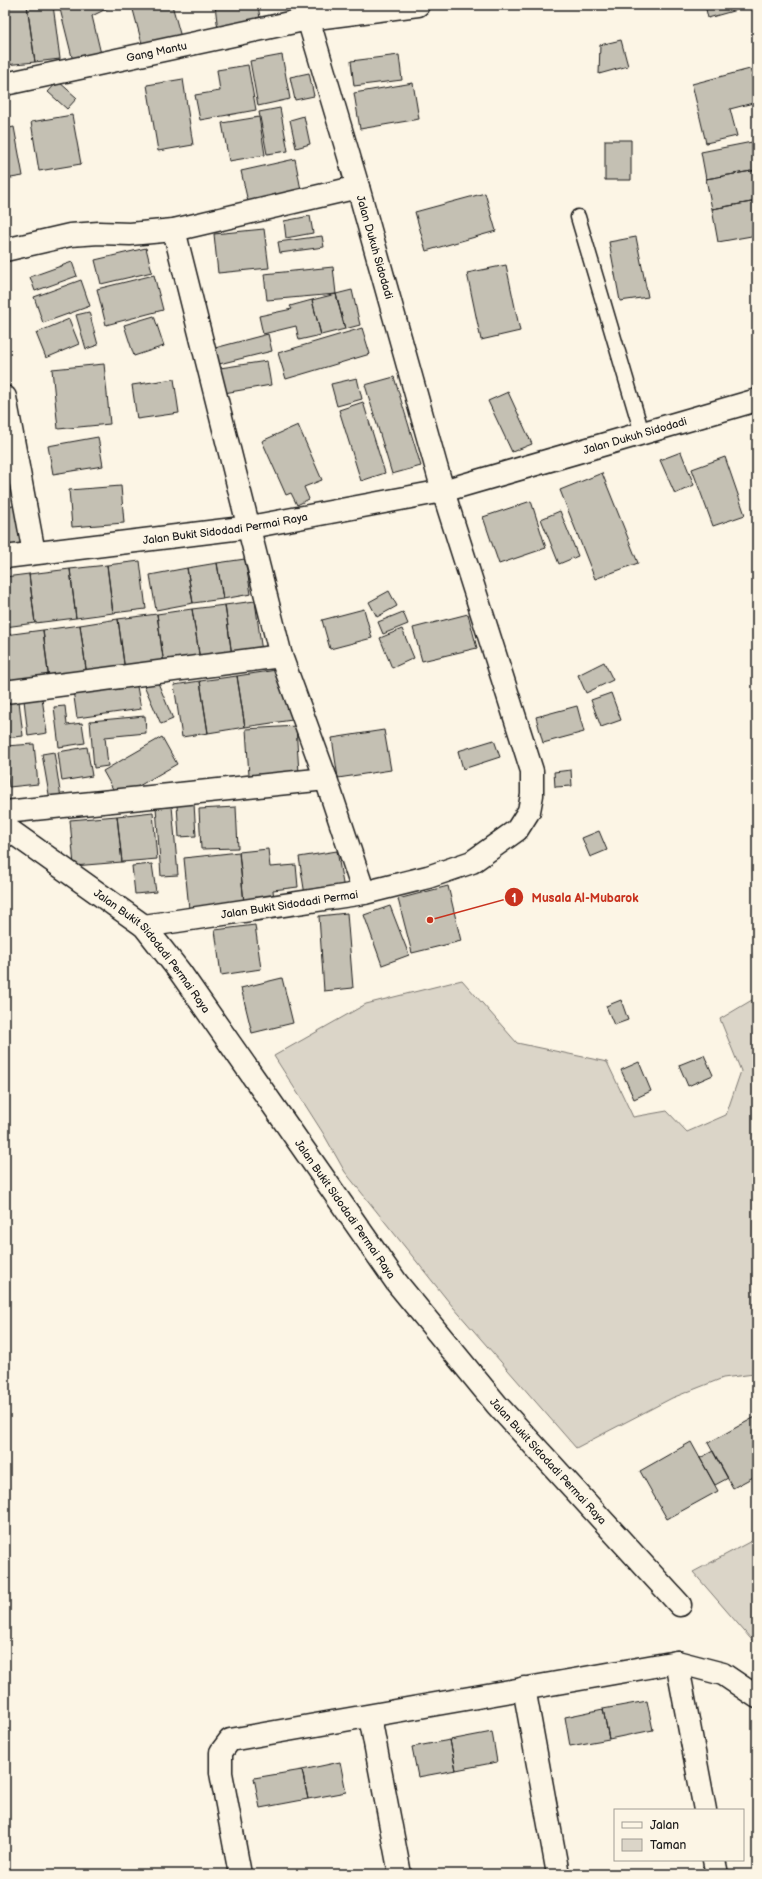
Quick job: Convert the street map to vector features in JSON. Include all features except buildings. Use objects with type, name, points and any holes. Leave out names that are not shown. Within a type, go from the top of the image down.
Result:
[{"type":"street","name":"Gang Mantu","points":[[5,84],[306,12],[418,5]]},
{"type":"street","name":"Jalan Dukuh Sidodadi","points":[[306,12],[358,187],[443,491],[532,771],[532,795],[529,811],[517,830],[472,862],[428,878],[364,893]]},
{"type":"street","points":[[5,250],[70,235],[99,232],[130,234],[174,230],[358,187]]},
{"type":"street","points":[[174,230],[250,527]]},
{"type":"street","points":[[5,396],[34,553]]},
{"type":"street","name":"Jalan Dukuh Sidodadi","points":[[443,491],[757,400]]},
{"type":"street","name":"Jalan Bukit Sidodadi Permai Raya","points":[[5,557],[250,527],[443,491]]},
{"type":"street","name":"Jalan Bukit Sidodadi Permai","points":[[144,926],[364,893],[326,779],[281,656],[250,527]]},
{"type":"street","points":[[5,692],[281,656]]},
{"type":"street","points":[[5,812],[326,779]]},
{"type":"street","name":"Jalan Bukit Sidodadi Permai Raya","points":[[5,827],[144,926],[180,972],[397,1283],[497,1405],[680,1605]]},
{"type":"street","points":[[677,1662],[705,1809]]},
{"type":"street","points":[[240,1874],[221,1773],[221,1752],[230,1740],[677,1662],[723,1674],[757,1697]]},
{"type":"street","points":[[524,1688],[558,1874]]},
{"type":"street","points":[[370,1716],[400,1874]]},
{"type":"street","points":[[714,1861],[717,1874]]},
{"type":"lane","points":[[578,216],[642,433]]},
{"type":"green space","points":[[462,980],[517,1043],[607,1062],[633,1117],[667,1111],[687,1132],[726,1115],[741,1071],[720,1019],[757,997],[757,1377],[754,1374],[723,1378],[672,1398],[576,1448],[453,1307],[345,1172],[323,1133],[274,1056],[366,1004]]},
{"type":"green space","points":[[757,1538],[757,1646],[693,1572]]},
{"type":"place","name":"Musala Al-Mubarok","points":[[430,920]]}]
